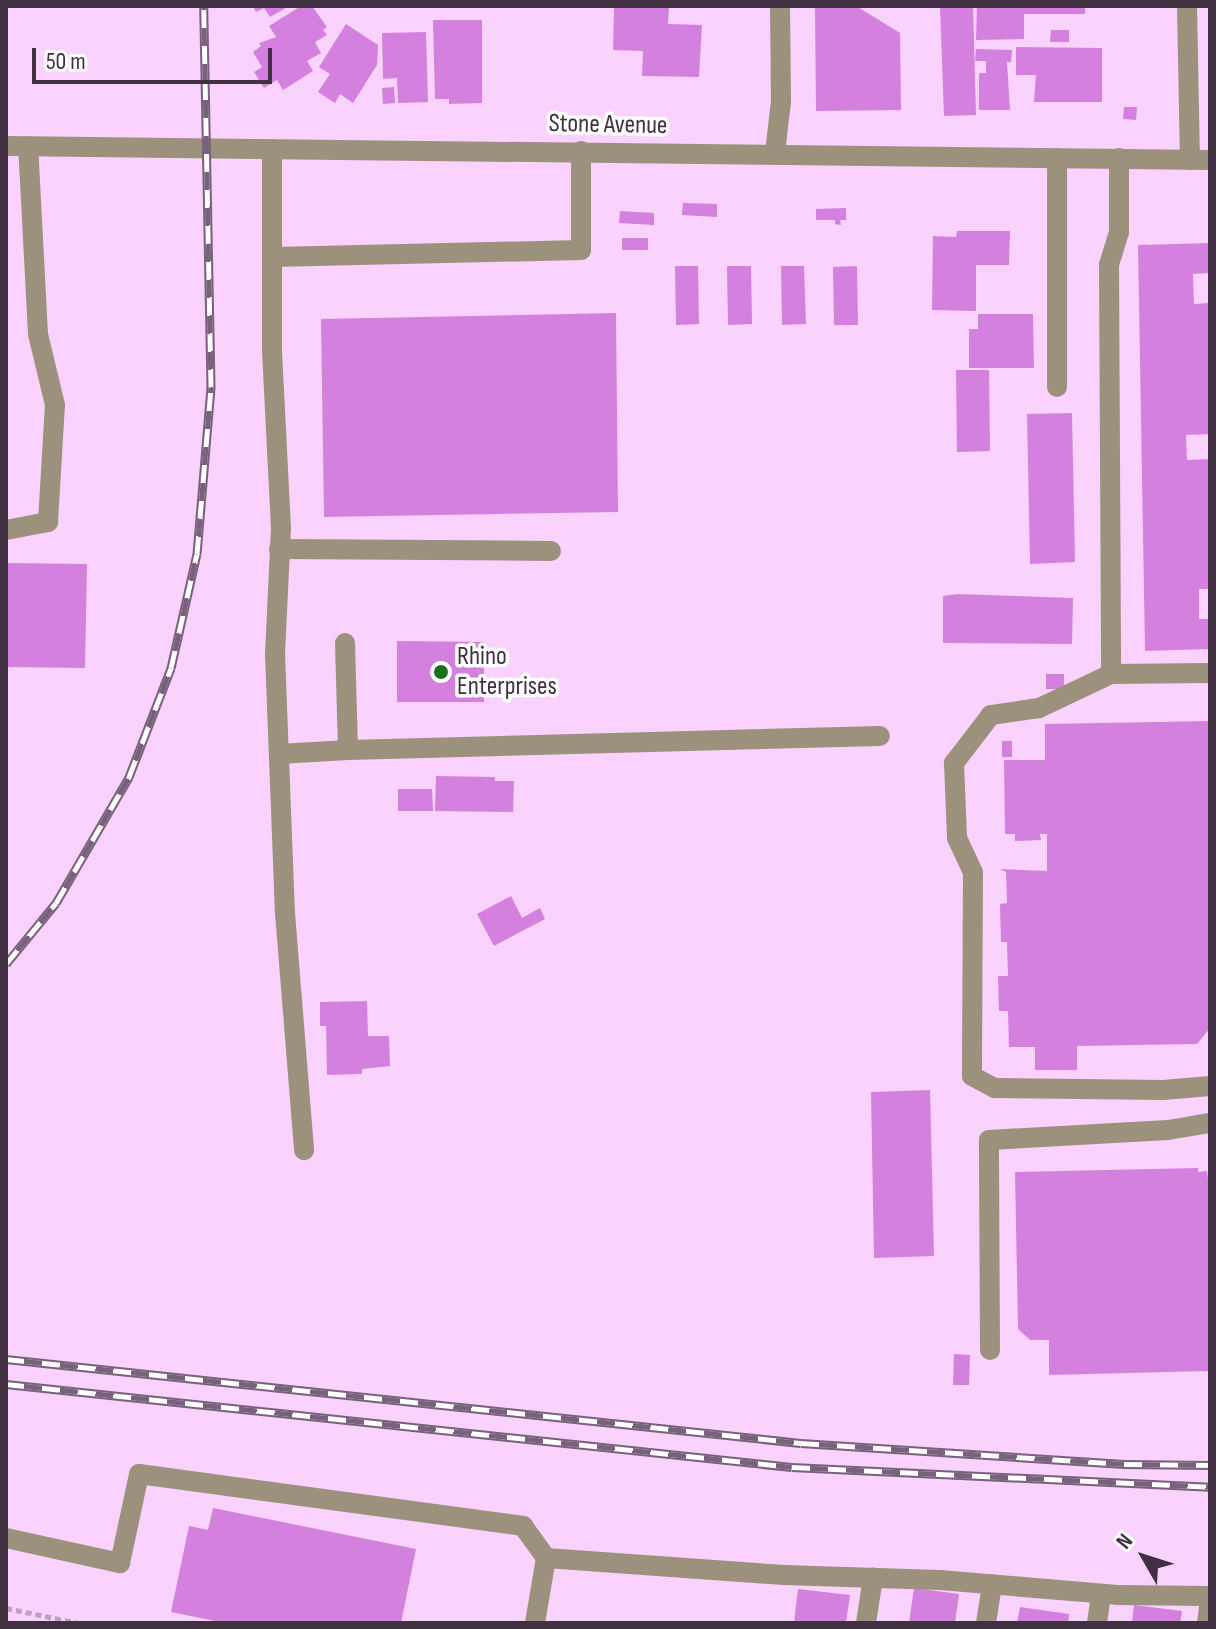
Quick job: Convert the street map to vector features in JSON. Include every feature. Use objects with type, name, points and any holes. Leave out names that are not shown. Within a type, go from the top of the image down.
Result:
[{"type":"street","points":[[775,153],[781,101],[780,6]]},
{"type":"street","points":[[1187,6],[1200,160]]},
{"type":"street","name":"Stone Avenue","points":[[6,146],[1200,160]]},
{"type":"street","points":[[6,530],[48,522],[55,405],[38,334],[28,146]]},
{"type":"street","points":[[272,149],[279,549],[275,654],[285,913],[304,1150]]},
{"type":"street","points":[[273,257],[581,250],[581,151]]},
{"type":"street","points":[[1057,158],[1057,387]]},
{"type":"street","points":[[1111,674],[1109,265],[1119,232],[1119,158]]},
{"type":"street","points":[[279,549],[551,551]]},
{"type":"street","points":[[345,643],[348,750]]},
{"type":"street","points":[[1210,673],[1111,674],[1039,708],[991,715],[954,763],[957,838],[973,873],[972,1076],[995,1088],[1163,1090],[1210,1086]]},
{"type":"street","points":[[279,754],[880,736]]},
{"type":"street","points":[[990,1350],[989,1140],[1168,1130],[1210,1123]]},
{"type":"street","points":[[6,1538],[120,1563],[139,1474],[523,1526],[546,1558],[535,1623]]},
{"type":"street","points":[[546,1558],[784,1575],[1210,1598],[1207,1623]]},
{"type":"street","points":[[866,1623],[873,1578]]},
{"type":"street","points":[[986,1623],[992,1584]]},
{"type":"street","points":[[1097,1623],[1101,1594]]},
{"type":"path","points":[[6,1608],[79,1623]]},
{"type":"building","points":[[253,6],[289,6],[270,17],[264,8],[256,12]]},
{"type":"building","points":[[301,6],[312,6],[327,27],[323,30],[327,35],[315,42],[321,53],[307,61],[313,71],[283,90],[277,80],[264,88],[254,72],[262,67],[253,52],[261,46],[259,43],[276,37],[269,26]]},
{"type":"building","points":[[614,6],[669,6],[668,24],[702,25],[699,77],[642,76],[643,51],[613,50]]},
{"type":"building","points":[[815,6],[856,6],[900,33],[901,110],[816,111]]},
{"type":"building","points":[[940,6],[973,6],[976,115],[944,116]]},
{"type":"building","points":[[977,6],[1085,6],[1085,14],[1024,14],[1024,39],[976,40]]},
{"type":"building","points":[[433,20],[482,20],[482,103],[449,104],[449,99],[435,99]]},
{"type":"building","points":[[346,24],[378,45],[377,65],[353,103],[340,94],[335,103],[318,92],[330,74],[319,67]]},
{"type":"building","points":[[1051,30],[1069,30],[1069,42],[1050,42]]},
{"type":"building","points":[[426,32],[428,102],[398,103],[397,78],[383,79],[382,33]]},
{"type":"building","points":[[1016,47],[1102,48],[1102,102],[1034,102],[1036,75],[1016,75]]},
{"type":"building","points":[[976,49],[1012,50],[1011,62],[1007,62],[1010,110],[979,110],[979,73],[986,73],[986,61],[975,61]]},
{"type":"building","points":[[394,87],[395,103],[383,104],[382,88]]},
{"type":"building","points":[[1124,107],[1137,107],[1136,120],[1123,119]]},
{"type":"building","points":[[683,203],[717,204],[717,217],[682,215]]},
{"type":"building","points":[[846,208],[846,220],[840,220],[841,225],[835,224],[835,220],[816,220],[816,209]]},
{"type":"building","points":[[620,211],[654,213],[654,225],[619,223]]},
{"type":"building","points":[[957,231],[1010,231],[1009,265],[976,265],[976,311],[932,310],[933,236],[956,237]]},
{"type":"building","points":[[622,238],[648,238],[648,250],[622,250]]},
{"type":"building","points":[[1210,243],[1210,273],[1193,274],[1194,304],[1210,303],[1210,434],[1186,435],[1187,460],[1210,459],[1210,589],[1199,589],[1199,619],[1210,619],[1210,649],[1145,651],[1138,245]]},
{"type":"building","points":[[675,266],[698,266],[699,324],[676,325]]},
{"type":"building","points":[[727,266],[751,266],[752,324],[728,325]]},
{"type":"building","points":[[781,266],[804,266],[806,324],[782,325]]},
{"type":"building","points":[[857,266],[858,325],[834,325],[833,267]]},
{"type":"building","points":[[616,313],[618,512],[324,517],[321,319]]},
{"type":"building","points":[[978,314],[1033,314],[1034,368],[969,368],[969,329],[978,329]]},
{"type":"building","points":[[956,370],[989,370],[990,451],[957,452]]},
{"type":"building","points":[[1072,413],[1075,562],[1030,564],[1027,414]]},
{"type":"building","points":[[6,563],[87,564],[85,668],[6,667]]},
{"type":"building","points":[[943,596],[1073,598],[1072,644],[943,643]]},
{"type":"building","name":"Rhino Enterprises","points":[[397,641],[484,642],[484,702],[397,702]]},
{"type":"building","points":[[1046,674],[1064,674],[1064,689],[1046,689]]},
{"type":"building","points":[[1210,721],[1210,1028],[1197,1044],[1077,1046],[1077,1070],[1035,1070],[1035,1047],[1009,1047],[1008,1011],[999,1011],[998,976],[1008,976],[1007,942],[1001,942],[1000,904],[1007,903],[1006,872],[1000,869],[1047,871],[1047,834],[1040,834],[1041,840],[1015,841],[1015,834],[1005,834],[1004,760],[1045,760],[1045,724]]},
{"type":"building","points":[[1002,741],[1012,741],[1012,757],[1002,757]]},
{"type":"building","points":[[436,776],[495,777],[495,781],[514,781],[513,812],[435,811]]},
{"type":"building","points":[[398,789],[432,789],[433,811],[398,811]]},
{"type":"building","points":[[511,896],[522,918],[540,908],[545,919],[494,946],[477,914]]},
{"type":"building","points":[[367,1001],[368,1036],[389,1036],[390,1066],[362,1069],[362,1074],[327,1075],[326,1026],[320,1026],[320,1002]]},
{"type":"building","points":[[930,1090],[934,1256],[874,1258],[871,1092]]},
{"type":"building","points":[[1198,1168],[1198,1172],[1207,1171],[1210,1196],[1208,1371],[1049,1375],[1049,1340],[1030,1340],[1018,1329],[1015,1172]]},
{"type":"building","points":[[954,1354],[970,1355],[969,1385],[953,1385]]},
{"type":"building","points":[[213,1508],[416,1549],[401,1623],[225,1623],[171,1612],[189,1526],[208,1530]]},
{"type":"building","points":[[914,1588],[959,1594],[955,1623],[909,1623]]},
{"type":"building","points":[[798,1589],[850,1595],[846,1623],[794,1623]]},
{"type":"building","points":[[1134,1605],[1182,1611],[1180,1623],[1132,1623]]},
{"type":"building","points":[[1020,1607],[1069,1614],[1068,1623],[1017,1623]]},
{"type":"railway","points":[[6,964],[56,903],[129,777],[171,668],[197,554],[211,387],[204,6]]},
{"type":"railway","points":[[6,1359],[801,1443],[1124,1464],[1210,1465]]},
{"type":"railway","points":[[6,1384],[792,1467],[1210,1487]]},
{"type":"place","name":"Rhino Enterprises","points":[[441,672]]}]
